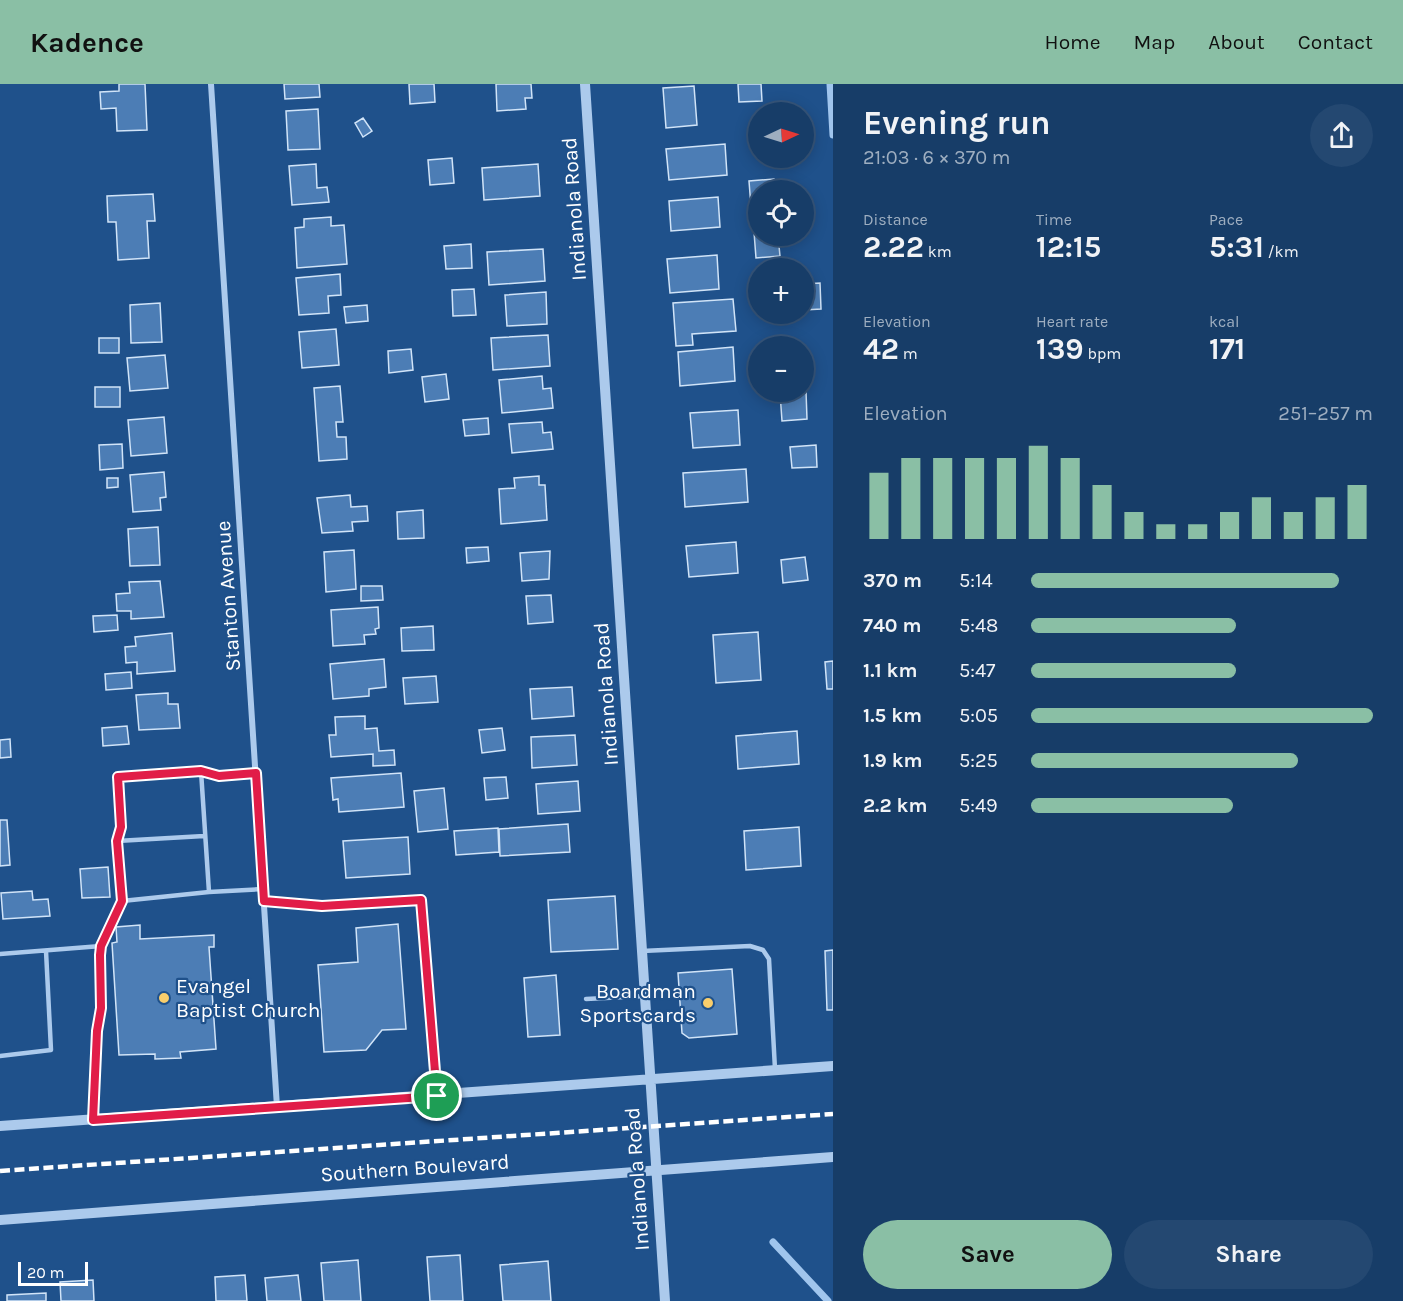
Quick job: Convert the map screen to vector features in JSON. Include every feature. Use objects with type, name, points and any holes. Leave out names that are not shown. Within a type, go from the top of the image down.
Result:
[{"type":"street","name":"Stanton Avenue","points":[[212,84],[277,1107]]},
{"type":"street","name":"Indianola Road","points":[[585,84],[665,1301]]},
{"type":"street","points":[[0,1126],[651,1081],[833,1066]]},
{"type":"street","name":"Southern Boulevard","points":[[0,1220],[833,1156]]},
{"type":"lane","points":[[201,771],[209,892]]},
{"type":"lane","points":[[93,1120],[97,1031],[101,1008],[101,946],[122,901],[117,841],[121,827],[118,777],[201,771],[219,776],[256,773]]},
{"type":"lane","points":[[117,841],[204,836]]},
{"type":"lane","points":[[122,901],[263,889]]},
{"type":"lane","points":[[264,901],[322,906],[421,900],[437,1096]]},
{"type":"lane","points":[[0,954],[101,946]]},
{"type":"lane","points":[[642,951],[750,946],[763,950],[769,959],[775,1071]]},
{"type":"lane","points":[[0,1056],[51,1050],[46,951]]},
{"type":"lane","points":[[586,999],[645,996]]},
{"type":"building","points":[[119,84],[145,84],[147,130],[117,131],[116,108],[101,109],[100,92],[119,91]]},
{"type":"building","points":[[284,84],[319,84],[320,97],[285,99]]},
{"type":"building","points":[[409,84],[434,84],[435,102],[410,104]]},
{"type":"building","points":[[496,84],[531,84],[532,98],[525,98],[526,109],[497,111]]},
{"type":"building","points":[[738,84],[761,84],[762,101],[739,102]]},
{"type":"building","points":[[694,86],[697,125],[666,128],[663,88]]},
{"type":"building","points":[[318,109],[320,149],[288,150],[286,111]]},
{"type":"building","points":[[363,118],[372,131],[363,137],[355,123]]},
{"type":"building","points":[[725,144],[727,175],[669,180],[666,149]]},
{"type":"building","points":[[452,158],[454,183],[430,185],[428,160]]},
{"type":"building","points":[[316,164],[317,188],[327,187],[329,202],[292,205],[289,166]]},
{"type":"building","points":[[538,164],[540,196],[484,200],[482,168]]},
{"type":"building","points":[[153,194],[155,221],[147,221],[149,258],[118,260],[116,222],[108,222],[107,196]]},
{"type":"building","points":[[718,197],[720,227],[671,231],[669,201]]},
{"type":"building","points":[[331,217],[331,226],[344,225],[347,264],[297,268],[295,228],[304,227],[304,219]]},
{"type":"building","points":[[471,244],[472,268],[446,269],[444,246]]},
{"type":"building","points":[[755,246],[779,246],[780,256],[756,258]]},
{"type":"building","points":[[543,249],[545,281],[489,285],[487,252]]},
{"type":"building","points":[[717,255],[719,289],[670,293],[667,259]]},
{"type":"building","points":[[340,274],[341,295],[328,296],[329,313],[299,315],[296,278]]},
{"type":"building","points":[[814,283],[820,283],[821,309],[814,309]]},
{"type":"building","points":[[474,289],[476,315],[453,316],[452,290]]},
{"type":"building","points":[[546,292],[547,324],[507,326],[505,295]]},
{"type":"building","points":[[733,299],[736,331],[692,334],[693,345],[676,346],[673,303]]},
{"type":"building","points":[[160,303],[162,342],[131,343],[130,305]]},
{"type":"building","points":[[367,305],[368,321],[346,323],[344,307]]},
{"type":"building","points":[[336,329],[339,365],[302,368],[299,332]]},
{"type":"building","points":[[548,335],[550,366],[493,370],[491,338]]},
{"type":"building","points":[[99,338],[119,338],[119,353],[99,353]]},
{"type":"building","points":[[733,347],[735,381],[680,386],[678,352]]},
{"type":"building","points":[[411,349],[413,370],[389,373],[388,351]]},
{"type":"building","points":[[165,355],[168,388],[130,391],[127,358]]},
{"type":"building","points":[[446,374],[449,399],[425,402],[422,377]]},
{"type":"building","points":[[542,376],[543,389],[551,388],[553,408],[502,413],[499,380]]},
{"type":"building","points":[[340,386],[343,422],[336,422],[337,437],[346,437],[347,459],[319,461],[314,388]]},
{"type":"building","points":[[95,387],[120,387],[120,407],[95,407]]},
{"type":"building","points":[[781,402],[806,402],[807,419],[782,421]]},
{"type":"building","points":[[738,410],[740,445],[693,448],[690,413]]},
{"type":"building","points":[[164,417],[167,453],[131,456],[128,420]]},
{"type":"building","points":[[488,418],[489,434],[465,436],[463,420]]},
{"type":"building","points":[[542,422],[543,433],[551,432],[553,449],[512,453],[509,424]]},
{"type":"building","points":[[122,444],[123,468],[100,470],[99,445]]},
{"type":"building","points":[[816,445],[817,467],[792,468],[790,447]]},
{"type":"building","points":[[746,469],[748,502],[685,507],[683,473]]},
{"type":"building","points":[[164,472],[166,497],[160,498],[161,510],[133,512],[130,475]]},
{"type":"building","points":[[539,476],[539,485],[545,485],[547,520],[501,524],[499,489],[515,488],[514,478]]},
{"type":"building","points":[[107,478],[118,478],[118,487],[107,488]]},
{"type":"building","points":[[350,495],[351,507],[367,506],[368,521],[352,522],[353,531],[322,533],[317,498]]},
{"type":"building","points":[[423,510],[424,538],[398,539],[397,512]]},
{"type":"building","points":[[158,527],[160,565],[130,566],[128,529]]},
{"type":"building","points":[[736,542],[738,573],[689,577],[686,546]]},
{"type":"building","points":[[488,547],[489,561],[467,563],[466,548]]},
{"type":"building","points":[[354,550],[356,589],[326,592],[324,552]]},
{"type":"building","points":[[550,551],[549,579],[522,581],[520,553]]},
{"type":"building","points":[[805,557],[808,580],[783,583],[781,560]]},
{"type":"building","points":[[160,581],[164,617],[131,619],[131,611],[117,611],[116,594],[130,593],[129,582]]},
{"type":"building","points":[[361,586],[382,586],[383,600],[361,601]]},
{"type":"building","points":[[551,595],[553,622],[528,624],[526,596]]},
{"type":"building","points":[[378,607],[379,628],[375,629],[376,634],[364,635],[365,644],[333,646],[331,610]]},
{"type":"building","points":[[117,615],[118,630],[94,632],[93,616]]},
{"type":"building","points":[[433,626],[434,650],[402,651],[401,628]]},
{"type":"building","points":[[758,632],[761,680],[716,683],[713,635]]},
{"type":"building","points":[[172,633],[175,671],[137,674],[137,662],[126,663],[125,647],[136,646],[135,637]]},
{"type":"building","points":[[384,659],[386,687],[369,689],[369,696],[333,699],[330,664]]},
{"type":"building","points":[[833,661],[833,689],[827,689],[825,662]]},
{"type":"building","points":[[131,672],[132,688],[106,690],[105,674]]},
{"type":"building","points":[[436,676],[438,702],[405,704],[403,678]]},
{"type":"building","points":[[572,687],[574,716],[532,719],[530,689]]},
{"type":"building","points":[[168,693],[168,704],[178,704],[180,728],[139,730],[136,695]]},
{"type":"building","points":[[365,716],[365,729],[377,728],[379,751],[394,750],[395,765],[373,766],[373,754],[331,757],[329,735],[336,735],[335,717]]},
{"type":"building","points":[[127,726],[129,744],[103,746],[102,728]]},
{"type":"building","points":[[502,728],[505,750],[482,753],[479,730]]},
{"type":"building","points":[[797,731],[799,764],[738,769],[736,736]]},
{"type":"building","points":[[575,735],[577,765],[532,768],[531,737]]},
{"type":"building","points":[[10,739],[11,757],[0,758],[0,740]]},
{"type":"building","points":[[401,773],[404,807],[339,812],[338,799],[333,800],[331,778]]},
{"type":"building","points":[[506,777],[508,798],[486,800],[484,778]]},
{"type":"building","points":[[578,781],[580,811],[538,814],[536,784]]},
{"type":"building","points":[[444,788],[448,829],[418,832],[414,791]]},
{"type":"building","points":[[0,820],[7,820],[10,865],[0,866]]},
{"type":"building","points":[[568,824],[570,852],[500,856],[499,829]]},
{"type":"building","points":[[799,827],[801,866],[746,870],[744,831]]},
{"type":"building","points":[[498,828],[499,852],[456,855],[454,831]]},
{"type":"building","points":[[408,837],[410,874],[346,878],[343,841]]},
{"type":"building","points":[[108,867],[110,897],[82,898],[80,869]]},
{"type":"building","points":[[32,891],[33,900],[48,899],[50,916],[3,919],[1,893]]},
{"type":"building","points":[[615,896],[618,949],[551,952],[548,900]]},
{"type":"building","points":[[398,924],[406,1029],[382,1030],[366,1050],[324,1052],[318,965],[358,962],[356,928]]},
{"type":"building","name":"Evangel Baptist Church","points":[[140,925],[140,939],[214,935],[214,947],[209,947],[216,1049],[180,1052],[181,1058],[155,1059],[155,1054],[119,1055],[112,943],[117,942],[116,927]]},
{"type":"building","points":[[833,950],[833,1010],[827,1010],[825,951]]},
{"type":"building","name":"Boardman Sportscards","points":[[732,969],[737,1034],[689,1038],[682,1033],[678,973]]},
{"type":"building","points":[[556,975],[560,1035],[528,1037],[524,978]]},
{"type":"building","points":[[460,1255],[463,1301],[430,1301],[427,1257]]},
{"type":"building","points":[[358,1260],[361,1301],[324,1301],[321,1263]]},
{"type":"building","points":[[548,1261],[551,1301],[503,1301],[500,1265]]},
{"type":"building","points":[[245,1275],[247,1301],[216,1301],[215,1277]]},
{"type":"building","points":[[298,1275],[301,1301],[267,1301],[265,1278]]},
{"type":"building","points":[[93,1280],[94,1301],[61,1301],[60,1282]]},
{"type":"building","points":[[46,1293],[46,1301],[7,1301],[7,1295]]},
{"type":"waterway","points":[[830,84],[833,135]]},
{"type":"waterway","points":[[773,1242],[828,1301]]},
{"type":"railway","points":[[0,1171],[833,1114]]},
{"type":"place","name":"Evangel Baptist Church","points":[[164,998]]},
{"type":"place","name":"Boardman Sportscards","points":[[708,1003]]},
{"type":"route","points":[[201,771],[219,776],[256,773],[264,901],[322,906],[421,900],[437,1096],[93,1120],[97,1031],[101,1008],[101,946],[122,901],[117,841],[121,827],[118,777],[201,771]]}]
